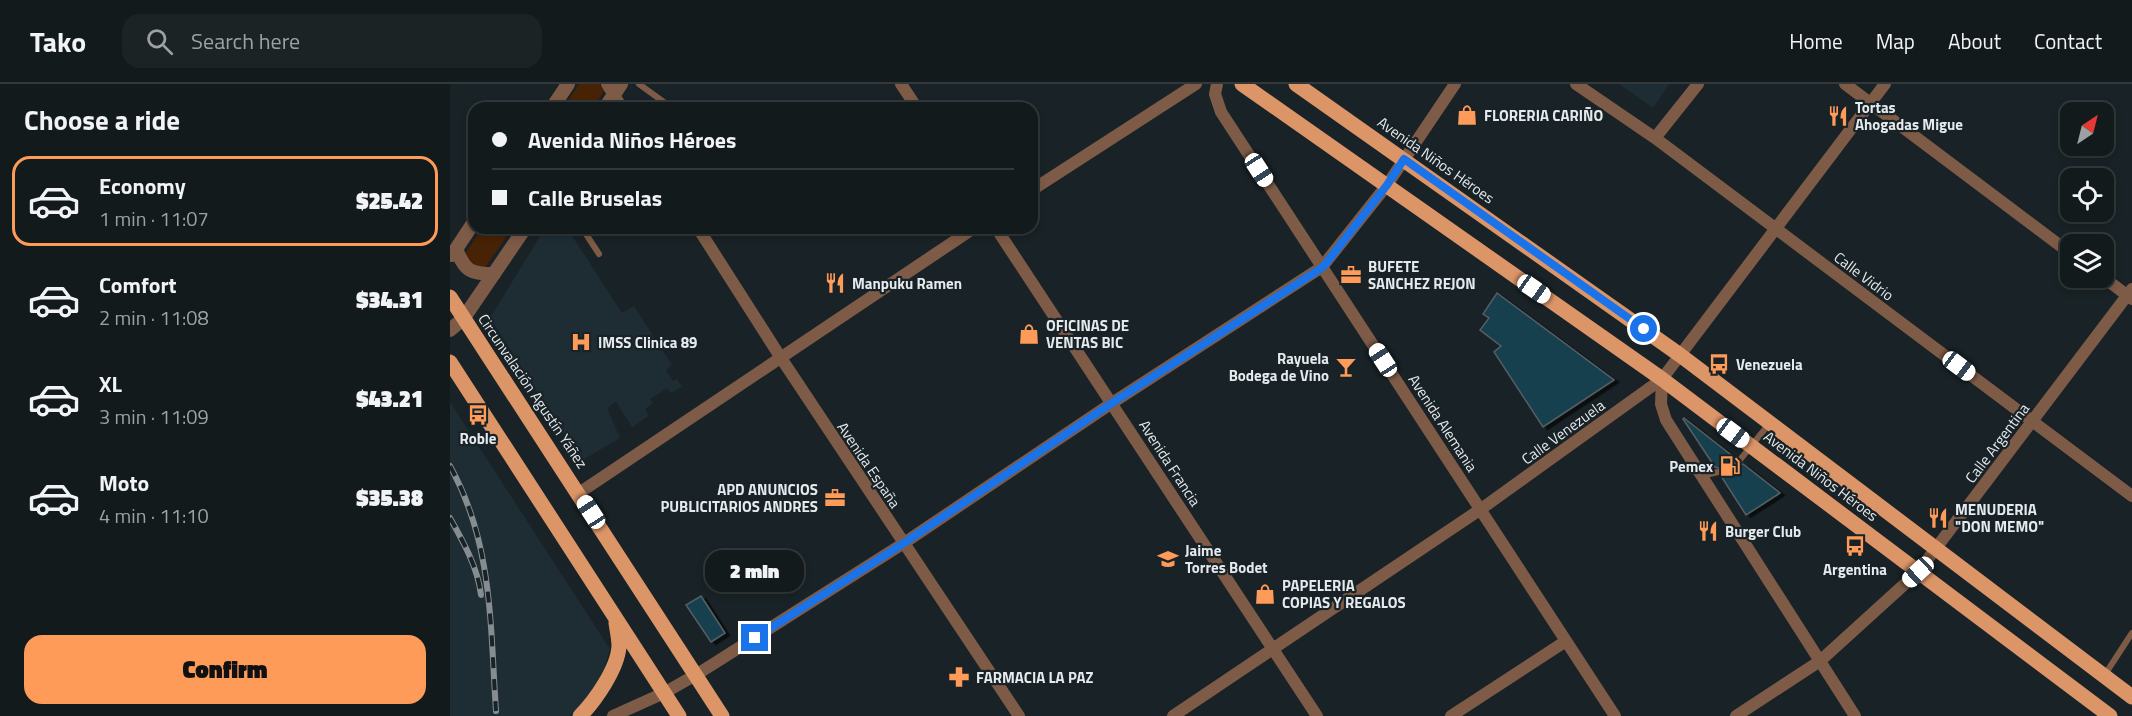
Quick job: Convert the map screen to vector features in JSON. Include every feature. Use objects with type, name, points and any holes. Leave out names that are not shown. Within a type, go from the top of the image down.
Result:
[{"type":"main road","name":"Avenida Niños Héroes","points":[[1242,84],[1662,380],[2110,716]]},
{"type":"main road","name":"Avenida Niños Héroes","points":[[1296,84],[1680,355],[2132,697]]},
{"type":"main road","name":"Circunvalación Agustín Yáñez","points":[[450,297],[722,716]]},
{"type":"main road","points":[[450,362],[679,716]]},
{"type":"main road","points":[[580,716],[593,701],[615,663],[619,648],[615,617]]},
{"type":"street","points":[[556,102],[568,84]]},
{"type":"street","points":[[901,84],[913,102]]},
{"type":"street","points":[[1038,186],[1196,84]]},
{"type":"street","name":"Avenida Alemania","points":[[1217,84],[1215,94],[1221,112],[1615,716]]},
{"type":"street","points":[[613,716],[664,693],[696,675],[904,543],[1112,403],[1323,267],[1387,185],[1455,84]]},
{"type":"street","name":"Calle Vidrio","points":[[1576,84],[1655,138],[2132,496]]},
{"type":"street","points":[[1655,138],[1698,84]]},
{"type":"street","points":[[1845,84],[2060,245]]},
{"type":"street","name":"Calle Venezuela","points":[[1173,716],[1481,509],[1662,380],[1885,84]]},
{"type":"street","points":[[608,102],[614,88]]},
{"type":"street","points":[[614,88],[620,102]]},
{"type":"street","points":[[468,231],[453,253],[468,270],[477,274],[494,274]]},
{"type":"street","points":[[450,330],[464,320],[521,234]]},
{"type":"street","name":"Avenida España","points":[[702,234],[781,358],[1018,716]]},
{"type":"street","points":[[579,493],[965,234]]},
{"type":"street","name":"Avenida Francia","points":[[1000,234],[1317,716]]},
{"type":"street","points":[[2114,285],[2130,295]]},
{"type":"street","name":"Calle Argentina","points":[[1736,716],[1820,661],[1918,572],[2130,295]]},
{"type":"street","points":[[1662,380],[1661,404],[1666,420],[1855,716]]},
{"type":"street","points":[[1452,716],[1566,641]]},
{"type":"lane","points":[[639,84],[664,102]]},
{"type":"lane","points":[[586,234],[599,254]]},
{"type":"lane","points":[[1739,461],[1770,423]]},
{"type":"lane","points":[[1702,476],[1718,472]]},
{"type":"lane","points":[[2104,676],[2132,633]]},
{"type":"shaded area","points":[[579,84],[600,84],[604,91],[597,102],[567,102]]},
{"type":"shaded area","points":[[1619,84],[1669,84],[1653,108]]},
{"type":"shaded area","points":[[478,234],[508,234],[485,268],[474,270],[465,254]]},
{"type":"shaded area","name":"IMSS Clinica 89","points":[[541,234],[571,234],[622,313],[634,306],[672,365],[666,370],[673,381],[677,379],[682,387],[671,393],[667,388],[650,399],[653,404],[645,409],[649,416],[632,427],[616,402],[607,408],[620,438],[581,461],[490,318]]},
{"type":"shaded area","points":[[450,402],[610,649],[604,669],[587,699],[569,716],[450,716]]},
{"type":"building","points":[[1497,293],[1614,380],[1543,427],[1494,352],[1501,346],[1480,330],[1489,318],[1483,314]]},
{"type":"building","name":"Pemex","points":[[1684,418],[1735,458],[1736,465],[1743,464],[1780,493],[1746,515],[1721,476],[1722,469],[1715,467]]},
{"type":"building","points":[[701,596],[725,633],[711,642],[686,605]]},
{"type":"railway","points":[[450,466],[464,495],[482,555],[490,616],[496,711]]},
{"type":"railway","points":[[450,518],[465,545],[481,595]]},
{"type":"place","name":"FLORERIA CARIÑO","points":[[1467,115]]},
{"type":"place","name":"Tortas Ahogadas Migue","points":[[1838,116]]},
{"type":"place","name":"BUFETE SANCHEZ REJON","points":[[1351,275]]},
{"type":"place","name":"Manpuku Ramen","points":[[835,283]]},
{"type":"place","name":"OFICINAS DE VENTAS BIC","points":[[1029,334]]},
{"type":"place","name":"IMSS Clinica 89","points":[[581,342]]},
{"type":"place","name":"Venezuela","points":[[1719,364]]},
{"type":"place","name":"Rayuela Bodega de Vino","points":[[1346,367]]},
{"type":"place","name":"Roble","points":[[478,415]]},
{"type":"place","name":"Pemex","points":[[1730,466]]},
{"type":"place","name":"APD ANUNCIOS PUBLICITARIOS ANDRES","points":[[835,498]]},
{"type":"place","name":"MENUDERIA \"DON MEMO\"","points":[[1938,518]]},
{"type":"place","name":"Burger Club","points":[[1708,531]]},
{"type":"place","name":"Argentina","points":[[1855,546]]},
{"type":"place","name":"Jaime Torres Bodet","points":[[1168,559]]},
{"type":"place","name":"PAPELERIA COPIAS Y REGALOS","points":[[1265,594]]},
{"type":"place","name":"FARMACIA LA PAZ","points":[[959,677]]},
{"type":"route","points":[[755,638],[904,543],[1112,403],[1323,267],[1387,185],[1404,159],[1644,329]]}]
